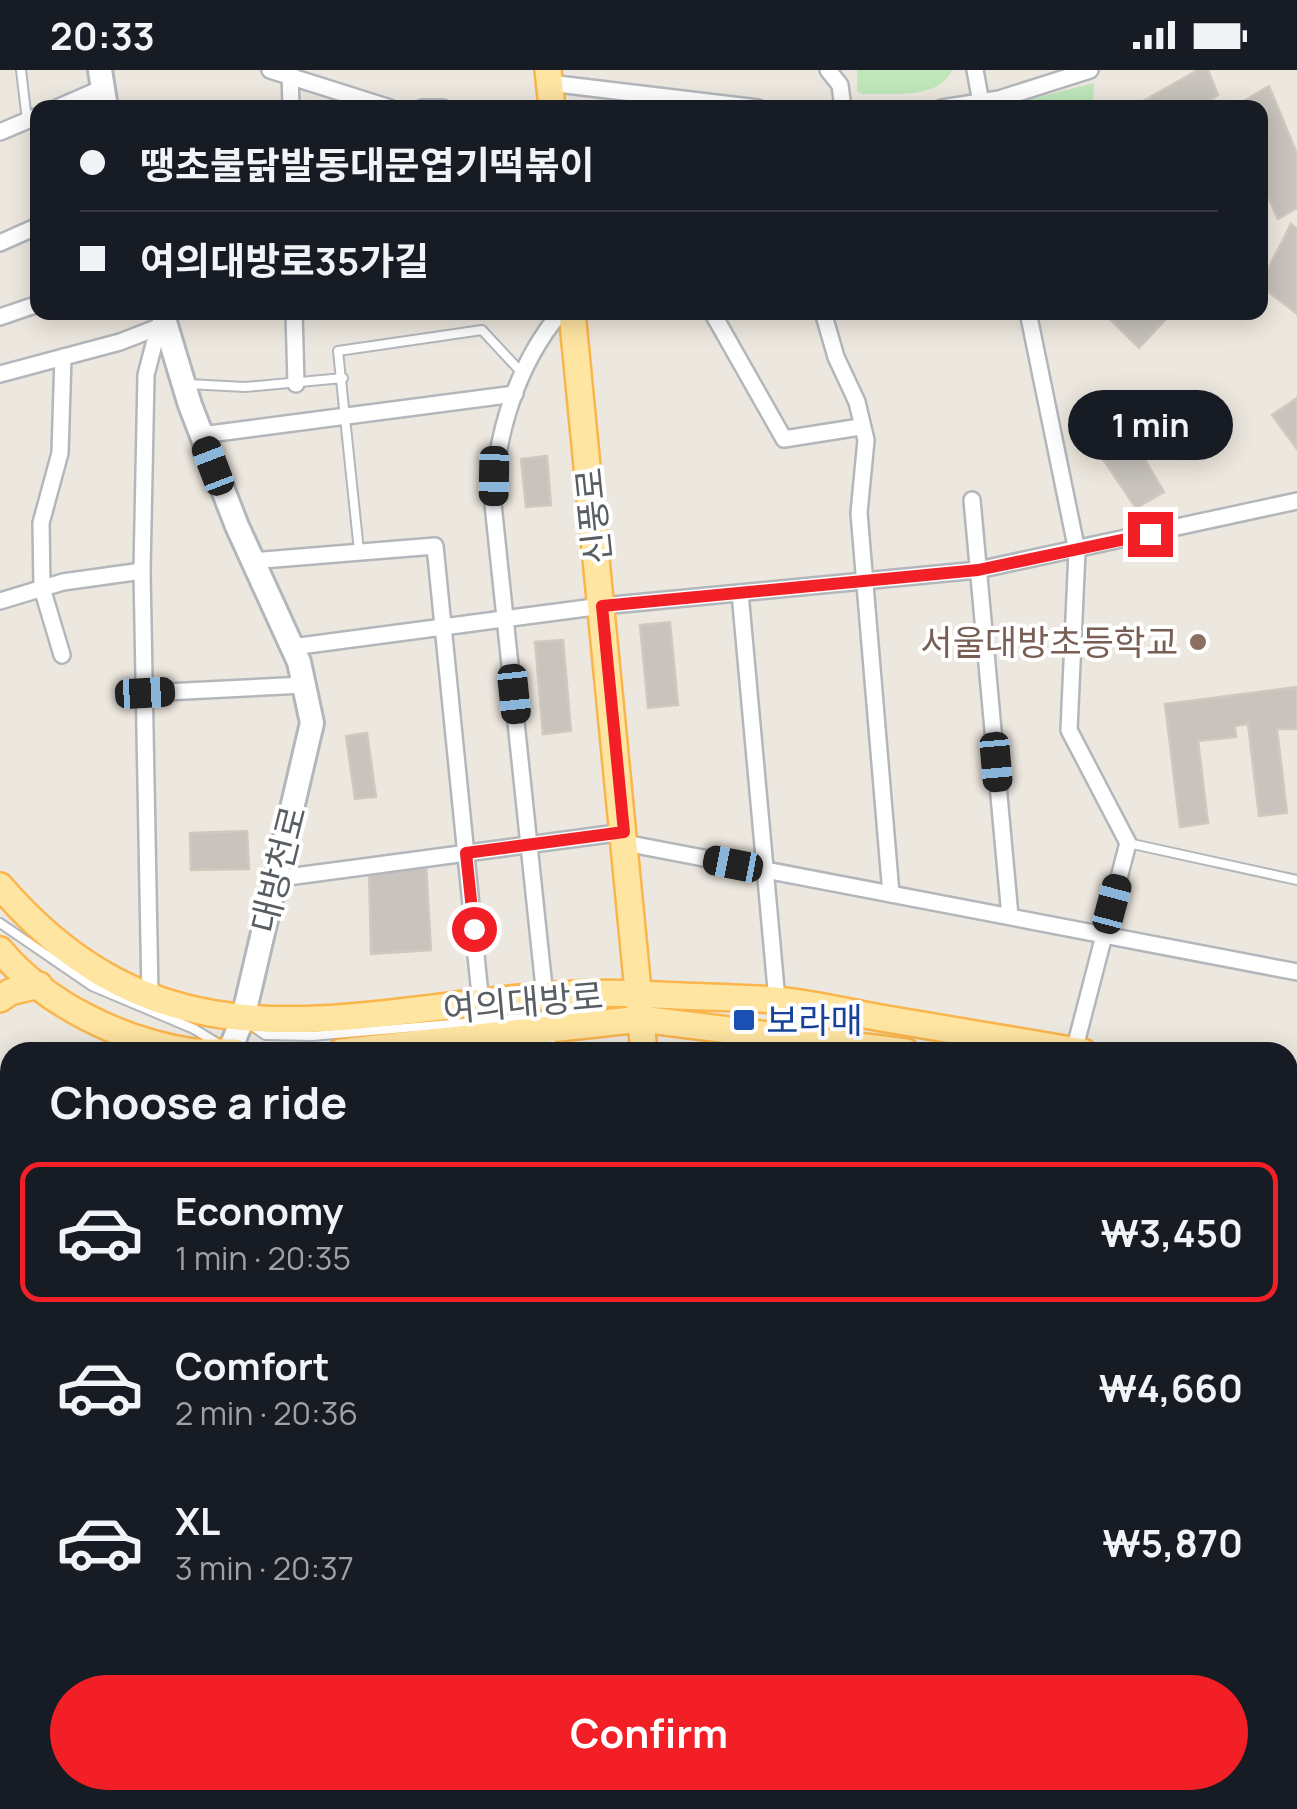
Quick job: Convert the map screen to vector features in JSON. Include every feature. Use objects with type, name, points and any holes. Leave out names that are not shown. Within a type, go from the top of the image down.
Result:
[{"type":"main road","name":"대방천로","points":[[165,320],[202,435],[292,648],[312,724],[235,1042]]},
{"type":"main road","name":"신풍로","points":[[573,320],[643,1042]]},
{"type":"main road","name":"여의대방로","points":[[0,886],[71,953],[120,984],[243,1018],[283,1022],[545,998],[639,1006],[777,1000],[1020,1042]]},
{"type":"main road","points":[[0,950],[75,1012],[150,1042]]},
{"type":"main road","points":[[0,999],[10,992],[38,985]]},
{"type":"main road","name":"여의대방로","points":[[550,1041],[639,1006],[779,1042]]},
{"type":"street","points":[[270,70],[366,100]]},
{"type":"street","points":[[828,70],[840,85],[842,100]]},
{"type":"street","points":[[975,70],[980,100]]},
{"type":"street","points":[[997,100],[1090,70]]},
{"type":"street","points":[[290,74],[291,100]]},
{"type":"street","points":[[549,87],[678,100]]},
{"type":"street","points":[[76,100],[103,88]]},
{"type":"street","points":[[0,132],[30,119]]},
{"type":"street","points":[[0,244],[30,230]]},
{"type":"street","points":[[0,317],[30,307]]},
{"type":"street","points":[[0,374],[63,357],[159,320]]},
{"type":"street","points":[[150,995],[142,570],[146,375],[163,320]]},
{"type":"street","points":[[294,320],[296,384]]},
{"type":"street","points":[[545,998],[494,476],[497,446],[515,394],[538,344],[555,320]]},
{"type":"street","points":[[717,320],[784,439],[860,427]]},
{"type":"street","points":[[825,320],[836,357],[858,402],[866,458],[859,513],[891,894]]},
{"type":"street","points":[[1030,320],[1077,550],[1069,730],[1128,843],[1080,1042]]},
{"type":"street","points":[[62,655],[42,588],[41,523],[60,454],[63,357]]},
{"type":"street","points":[[202,435],[515,394]]},
{"type":"street","points":[[972,500],[1010,916]]},
{"type":"street","points":[[292,648],[602,606],[978,570],[1297,501]]},
{"type":"street","points":[[252,561],[435,546],[481,1005]]},
{"type":"street","points":[[0,602],[42,588],[142,570]]},
{"type":"street","points":[[740,592],[769,870],[777,1000]]},
{"type":"street","points":[[145,693],[304,685]]},
{"type":"street","points":[[273,878],[531,844],[625,837],[769,870],[1297,972]]},
{"type":"lane","points":[[21,70],[30,109]]},
{"type":"lane","points":[[359,551],[338,351],[482,330],[523,375]]},
{"type":"lane","points":[[184,384],[296,384],[343,378]]},
{"type":"lane","points":[[1128,843],[1297,880]]},
{"type":"lane","points":[[0,924],[92,986],[218,1042]]},
{"type":"lane","points":[[243,1018],[265,1035],[312,1036],[639,1006]]},
{"type":"green space","points":[[857,70],[952,70],[946,80],[926,91],[863,94],[857,91]]},
{"type":"green space","points":[[1094,83],[1093,100],[1027,100]]},
{"type":"building","points":[[1198,70],[1208,70],[1218,95],[1210,100],[1145,100]]},
{"type":"building","points":[[1269,86],[1297,154],[1297,208],[1278,219],[1268,196],[1268,100],[1245,100]]},
{"type":"building","points":[[1291,224],[1297,229],[1297,314],[1268,291],[1268,269]]},
{"type":"building","points":[[1111,320],[1165,320],[1139,348]]},
{"type":"building","points":[[1297,398],[1297,449],[1272,415]]},
{"type":"building","points":[[1142,399],[1166,431],[1142,455],[1164,492],[1136,508],[1092,443]]},
{"type":"building","points":[[547,456],[551,505],[526,507],[521,459]]},
{"type":"building","points":[[670,622],[678,705],[648,708],[640,625]]},
{"type":"building","points":[[563,640],[571,731],[543,734],[535,642]]},
{"type":"building","points":[[1297,687],[1297,729],[1277,729],[1287,813],[1259,816],[1248,724],[1235,726],[1236,737],[1198,741],[1208,823],[1180,827],[1165,704]]},
{"type":"building","points":[[367,733],[376,797],[355,799],[346,736]]},
{"type":"building","points":[[247,831],[249,869],[191,870],[190,833]]},
{"type":"building","points":[[426,864],[431,950],[371,954],[369,872]]},
{"type":"place","name":"서울대방초등학교","points":[[1198,642]]},
{"type":"place","name":"보라매","points":[[744,1020]]},
{"type":"route","points":[[474,929],[466,853],[624,832],[602,606],[978,570],[1150,534]]}]
